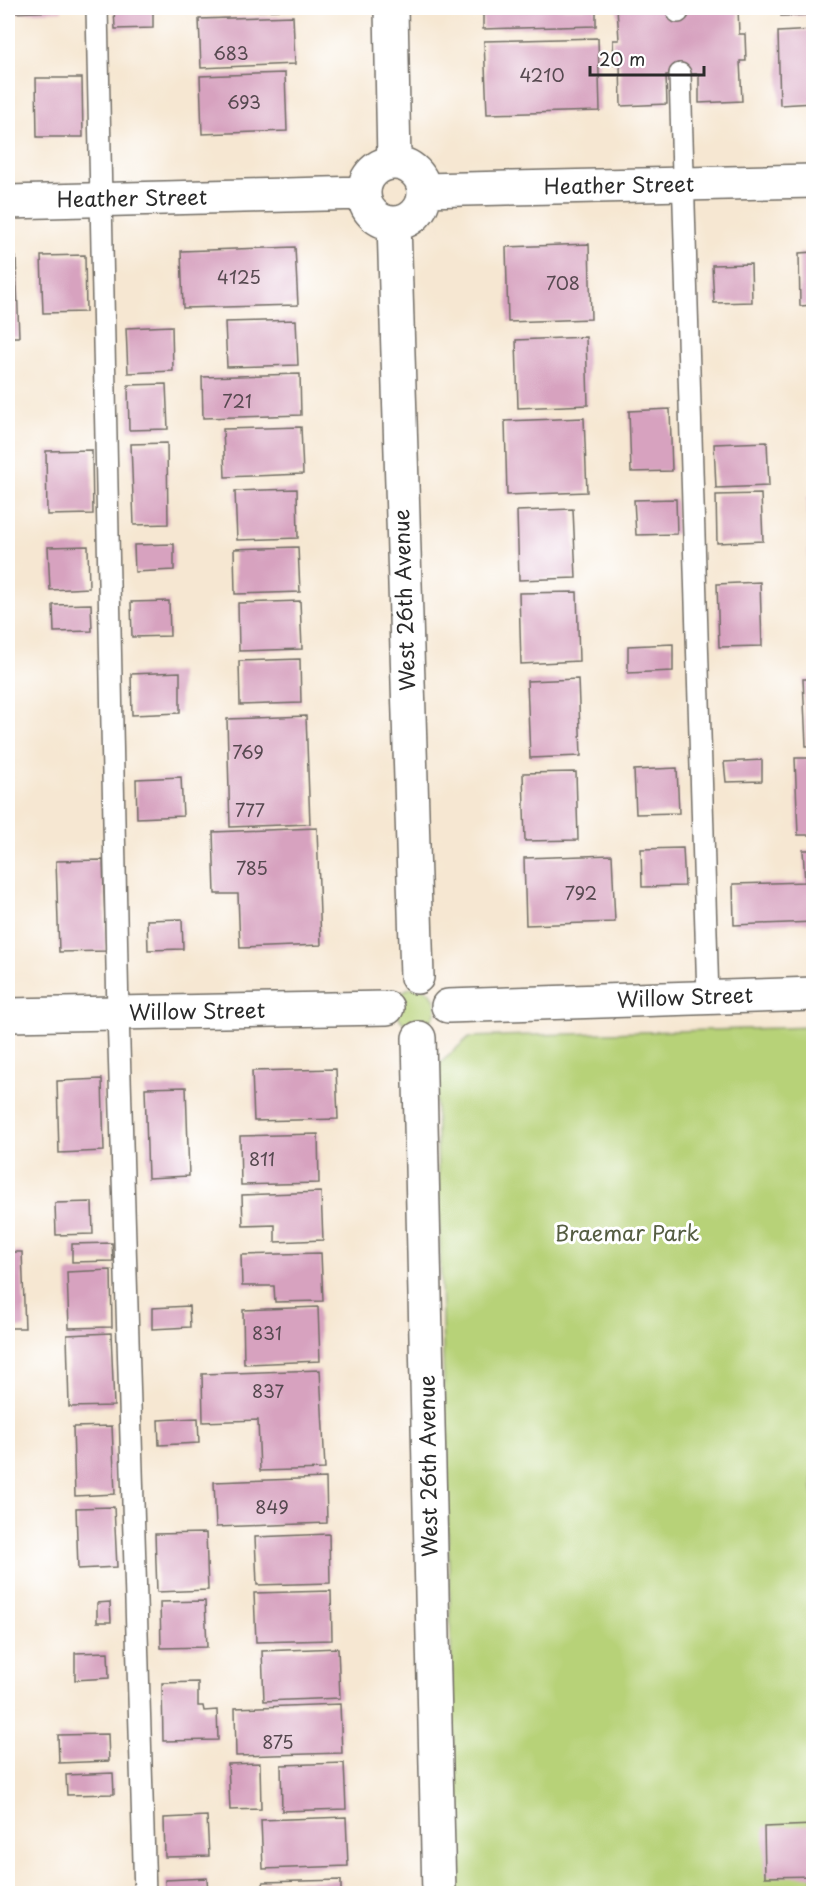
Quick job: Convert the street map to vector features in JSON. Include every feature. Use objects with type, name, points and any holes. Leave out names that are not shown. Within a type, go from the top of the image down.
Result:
[{"type":"street","points":[[391,8],[394,162]]},
{"type":"street","points":[[394,162],[405,164],[415,170],[424,190],[423,203],[416,214],[406,221],[394,224],[382,221],[366,206],[364,193],[368,175],[384,164],[394,162]]},
{"type":"street","name":"Heather Street","points":[[424,190],[813,181]]},
{"type":"street","name":"Heather Street","points":[[8,202],[364,193]]},
{"type":"street","name":"West 26th Avenue","points":[[394,224],[417,977]]},
{"type":"street","points":[[417,977],[428,979],[438,985],[445,995],[448,1006],[447,1018],[440,1028],[431,1036],[419,1038],[406,1036],[396,1030],[389,1020],[387,1008],[389,996],[396,986],[405,980],[417,977]]},
{"type":"street","name":"Willow Street","points":[[448,1006],[813,994]]},
{"type":"street","name":"Willow Street","points":[[8,1016],[387,1008]]},
{"type":"street","name":"West 26th Avenue","points":[[419,1038],[439,1893]]},
{"type":"lane","points":[[97,8],[118,1013],[145,1893]]},
{"type":"lane","points":[[680,74],[708,998]]},
{"type":"green space","points":[[416,987],[424,988],[430,993],[435,999],[435,1015],[430,1021],[424,1026],[416,1027],[408,1026],[402,1021],[397,1015],[396,1007],[397,999],[402,993],[408,988]]},
{"type":"green space","name":"Braemar Park","points":[[813,1027],[813,1893],[458,1893],[435,1068],[469,1037]]},
{"type":"building","points":[[11,8],[62,8],[62,11],[11,13]]},
{"type":"building","points":[[114,8],[153,8],[153,28],[115,29]]},
{"type":"building","points":[[219,8],[279,8],[279,10],[219,12]]},
{"type":"building","points":[[483,8],[596,8],[596,26],[483,29]]},
{"type":"building","points":[[617,8],[662,8],[662,12],[691,11],[691,8],[738,8],[739,34],[745,34],[746,61],[740,61],[742,101],[699,103],[699,74],[680,74],[666,75],[667,104],[621,106],[620,64],[614,65],[613,40],[619,40]]},
{"type":"building","points":[[781,8],[814,8],[814,15],[781,16]]},
{"type":"building","points":[[293,16],[295,64],[201,68],[199,19]]},
{"type":"building","points":[[814,30],[814,103],[780,105],[778,32]]},
{"type":"building","points":[[598,38],[600,111],[487,114],[484,41]]},
{"type":"building","points":[[285,73],[287,131],[202,134],[200,76]]},
{"type":"building","points":[[36,78],[82,78],[83,137],[37,137]]},
{"type":"building","points":[[589,244],[591,319],[508,322],[506,247]]},
{"type":"building","points":[[295,247],[298,305],[183,308],[181,251]]},
{"type":"building","points":[[814,252],[814,305],[800,306],[799,253]]},
{"type":"building","points":[[85,255],[86,312],[43,313],[41,256]]},
{"type":"building","points":[[8,257],[16,257],[19,337],[8,337]]},
{"type":"building","points":[[751,264],[752,302],[714,303],[712,265]]},
{"type":"building","points":[[296,320],[298,365],[227,367],[225,322]]},
{"type":"building","points":[[172,326],[173,371],[128,373],[126,328]]},
{"type":"building","points":[[586,337],[588,405],[518,408],[516,340]]},
{"type":"building","points":[[300,374],[301,415],[203,418],[202,377]]},
{"type":"building","points":[[166,384],[168,429],[129,430],[128,385]]},
{"type":"building","points":[[670,409],[672,471],[631,472],[629,411]]},
{"type":"building","points":[[584,418],[587,492],[507,495],[505,421]]},
{"type":"building","points":[[810,420],[814,420],[814,464],[812,464]]},
{"type":"building","points":[[301,427],[303,474],[225,477],[223,429]]},
{"type":"building","points":[[767,442],[769,486],[716,488],[714,444]]},
{"type":"building","points":[[167,443],[168,524],[134,525],[131,444]]},
{"type":"building","points":[[92,450],[93,514],[47,515],[46,451]]},
{"type":"building","points":[[297,489],[298,538],[237,540],[235,491]]},
{"type":"building","points":[[761,494],[763,541],[717,543],[716,495]]},
{"type":"building","points":[[807,497],[814,497],[814,577],[809,577]]},
{"type":"building","points":[[676,499],[677,534],[636,535],[634,500]]},
{"type":"building","points":[[573,509],[576,578],[519,580],[517,511]]},
{"type":"building","points":[[174,544],[174,570],[135,572],[134,545]]},
{"type":"building","points":[[88,546],[89,588],[50,590],[48,547]]},
{"type":"building","points":[[298,547],[300,592],[235,594],[234,549]]},
{"type":"building","points":[[760,582],[762,646],[719,647],[717,584]]},
{"type":"building","points":[[577,592],[579,661],[521,664],[519,593]]},
{"type":"building","points":[[169,601],[170,636],[132,637],[131,602]]},
{"type":"building","points":[[300,601],[302,649],[239,651],[238,603]]},
{"type":"building","points":[[91,604],[92,631],[54,632],[53,605]]},
{"type":"building","points":[[673,644],[673,671],[628,673],[628,646]]},
{"type":"building","points":[[300,659],[301,703],[240,705],[239,661]]},
{"type":"building","points":[[180,672],[180,713],[132,715],[131,674]]},
{"type":"building","points":[[578,679],[581,756],[530,758],[527,681]]},
{"type":"building","points":[[803,679],[814,679],[814,746],[806,746]]},
{"type":"building","points":[[306,716],[310,824],[230,827],[227,719]]},
{"type":"building","points":[[795,758],[814,758],[814,835],[798,835]]},
{"type":"building","points":[[762,760],[762,781],[726,782],[724,762]]},
{"type":"building","points":[[677,768],[679,813],[636,814],[634,770]]},
{"type":"building","points":[[576,772],[578,840],[525,841],[523,773]]},
{"type":"building","points":[[181,777],[183,816],[137,818],[136,779]]},
{"type":"building","points":[[317,828],[321,945],[240,948],[238,894],[215,894],[213,832]]},
{"type":"building","points":[[683,848],[685,886],[642,887],[641,849]]},
{"type":"building","points":[[803,850],[814,850],[814,922],[734,925],[733,884],[805,882]]},
{"type":"building","points":[[612,855],[615,922],[526,925],[524,858]]},
{"type":"building","points":[[103,860],[106,951],[59,952],[56,861]]},
{"type":"building","points":[[182,919],[183,949],[148,950],[147,920]]},
{"type":"building","points":[[336,1069],[338,1119],[254,1121],[252,1071]]},
{"type":"building","points":[[102,1079],[104,1151],[59,1153],[57,1081]]},
{"type":"building","points":[[186,1087],[189,1176],[148,1178],[145,1088]]},
{"type":"building","points":[[318,1134],[319,1183],[241,1185],[240,1136]]},
{"type":"building","points":[[321,1192],[323,1240],[275,1242],[275,1225],[243,1226],[242,1195]]},
{"type":"building","points":[[92,1202],[93,1234],[56,1235],[55,1203]]},
{"type":"building","points":[[112,1243],[113,1261],[72,1262],[72,1244]]},
{"type":"building","points":[[8,1252],[22,1252],[25,1328],[8,1328]]},
{"type":"building","points":[[321,1253],[323,1301],[275,1302],[274,1286],[242,1286],[241,1255]]},
{"type":"building","points":[[111,1270],[112,1327],[69,1328],[67,1272]]},
{"type":"building","points":[[189,1306],[190,1327],[152,1329],[152,1308]]},
{"type":"building","points":[[318,1307],[320,1361],[244,1364],[243,1310]]},
{"type":"building","points":[[111,1333],[114,1406],[69,1407],[67,1335]]},
{"type":"building","points":[[320,1370],[325,1469],[260,1471],[258,1420],[203,1422],[202,1374]]},
{"type":"building","points":[[198,1418],[199,1443],[159,1445],[158,1420]]},
{"type":"building","points":[[112,1426],[115,1494],[75,1496],[73,1427]]},
{"type":"building","points":[[326,1478],[327,1523],[216,1527],[214,1482]]},
{"type":"building","points":[[114,1507],[117,1567],[78,1569],[76,1508]]},
{"type":"building","points":[[206,1533],[208,1590],[157,1592],[155,1534]]},
{"type":"building","points":[[329,1534],[330,1583],[257,1585],[255,1537]]},
{"type":"building","points":[[331,1591],[332,1640],[256,1642],[254,1593]]},
{"type":"building","points":[[205,1601],[207,1647],[161,1648],[160,1602]]},
{"type":"building","points":[[110,1602],[111,1622],[97,1622],[97,1603]]},
{"type":"building","points":[[338,1648],[340,1698],[264,1701],[262,1651]]},
{"type":"building","points":[[108,1652],[109,1678],[75,1680],[75,1653]]},
{"type":"building","points":[[198,1682],[198,1706],[203,1706],[204,1711],[217,1710],[218,1740],[163,1741],[162,1683]]},
{"type":"building","points":[[340,1704],[342,1753],[236,1756],[235,1708]]},
{"type":"building","points":[[108,1734],[109,1761],[59,1763],[58,1735]]},
{"type":"building","points":[[260,1763],[261,1809],[230,1810],[228,1764]]},
{"type":"building","points":[[344,1763],[346,1809],[282,1811],[281,1765]]},
{"type":"building","points":[[113,1773],[114,1794],[67,1795],[66,1775]]},
{"type":"building","points":[[207,1816],[209,1856],[165,1857],[164,1818]]},
{"type":"building","points":[[346,1817],[348,1866],[263,1869],[261,1820]]},
{"type":"building","points":[[814,1825],[814,1876],[765,1877],[764,1827]]},
{"type":"building","points":[[207,1878],[208,1894],[166,1894],[165,1880]]},
{"type":"building","points":[[341,1880],[341,1894],[264,1894],[263,1882]]}]
